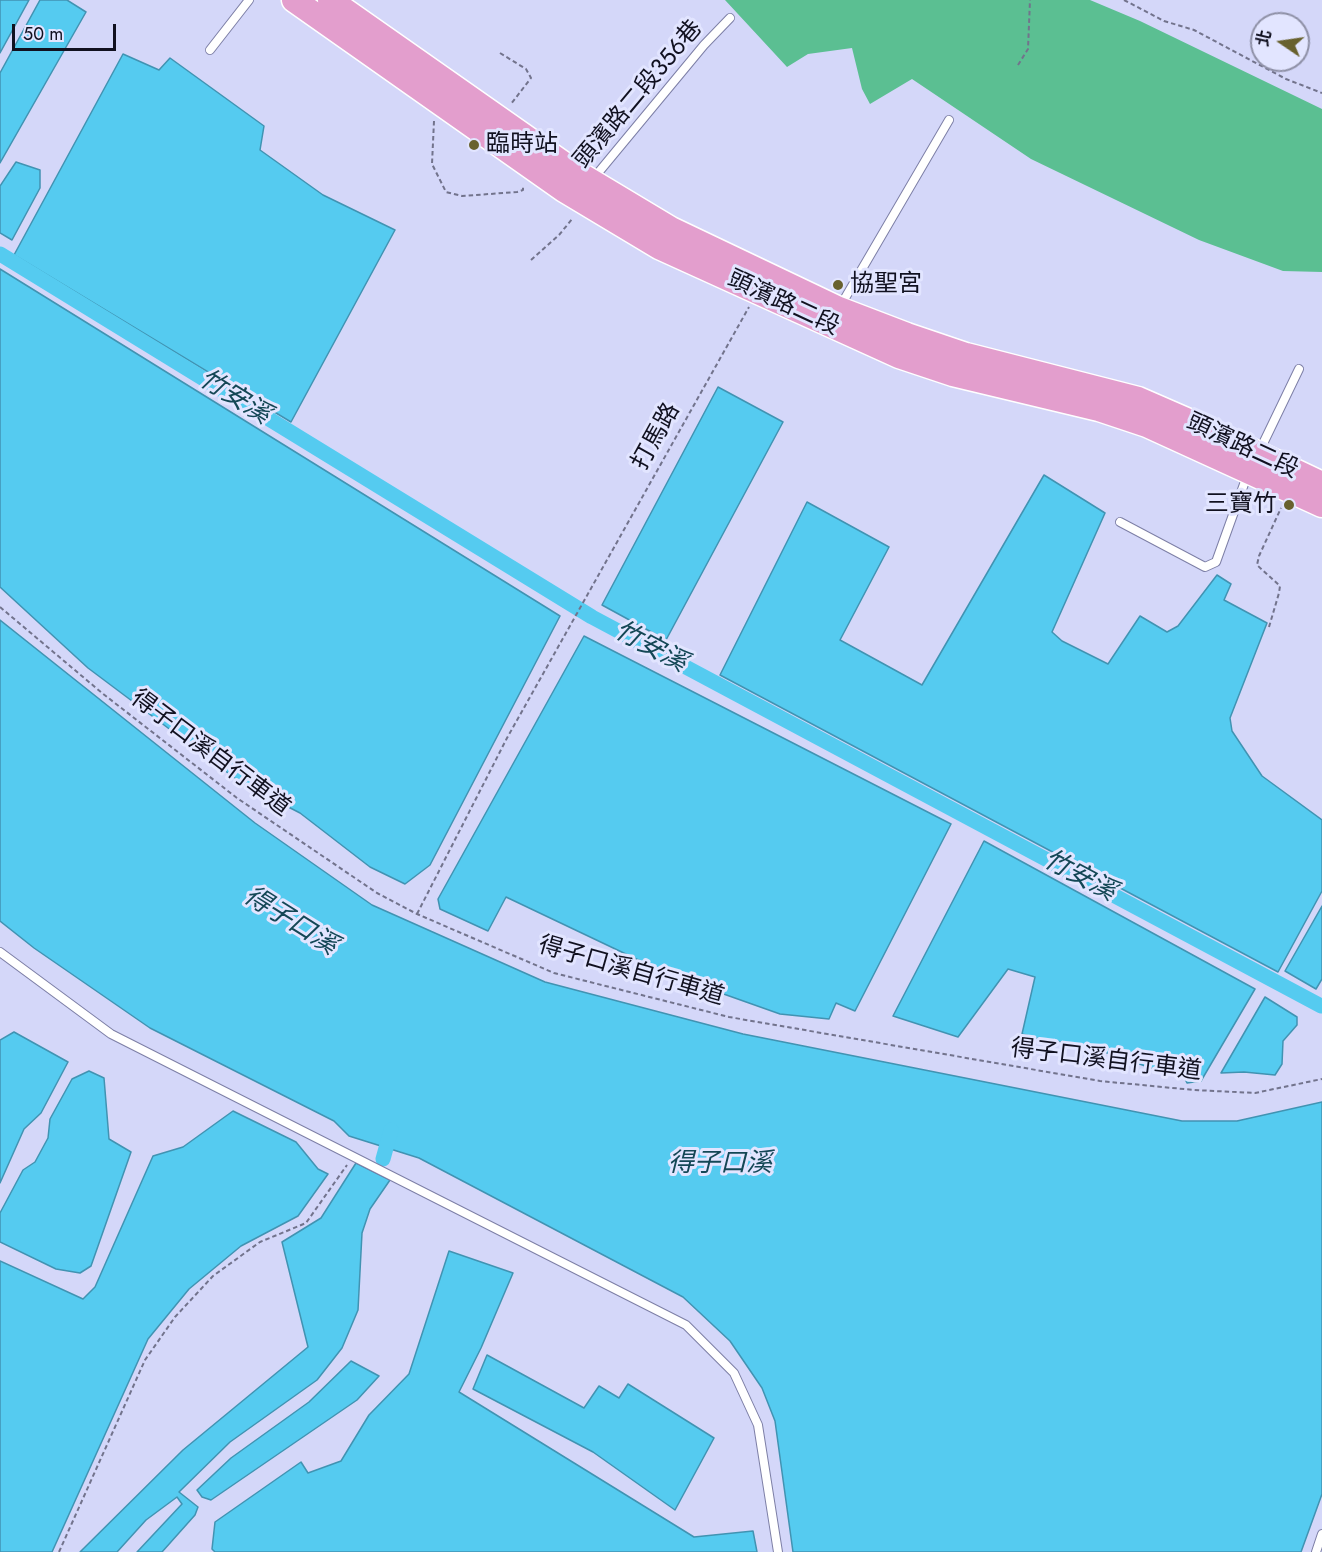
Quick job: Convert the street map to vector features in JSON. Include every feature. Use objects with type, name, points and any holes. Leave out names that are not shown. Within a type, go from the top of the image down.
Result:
[{"type":"main road","name":"頭濱路二段","points":[[330,0],[435,98],[524,162],[585,195],[659,247],[758,291],[835,317]]},
{"type":"main road","name":"頭濱路二段","points":[[301,2],[500,118],[571,170],[585,195],[671,229],[835,317],[899,356],[953,374],[1099,409],[1322,484]]},
{"type":"main road","name":"頭濱路二段","points":[[1253,462],[1289,490],[1322,505]]},
{"type":"lane","points":[[210,50],[249,0]]},
{"type":"lane","name":"頭濱路二段356巷","points":[[585,195],[704,45],[730,18]]},
{"type":"lane","points":[[835,317],[949,120]]},
{"type":"lane","points":[[1120,522],[1205,567],[1216,562],[1253,462],[1299,369]]},
{"type":"lane","points":[[0,952],[111,1034],[686,1324],[734,1373],[758,1425],[778,1552]]},
{"type":"lane","points":[[1316,1552],[1322,1534]]},
{"type":"path","points":[[1018,65],[1028,49],[1030,0]]},
{"type":"path","points":[[1124,0],[1164,21],[1194,30],[1286,79],[1322,93]]},
{"type":"path","points":[[500,53],[526,69],[531,78],[500,118]]},
{"type":"path","points":[[435,98],[432,164],[446,192],[462,196],[523,190],[524,162]]},
{"type":"path","points":[[531,260],[559,235],[585,195]]},
{"type":"path","name":"打馬路","points":[[417,914],[507,738],[758,291]]},
{"type":"path","points":[[1269,627],[1280,586],[1257,565],[1289,490]]},
{"type":"path","name":"得子口溪自行車道","points":[[0,607],[102,693],[237,798],[377,893],[417,914],[554,973],[729,1017],[1100,1081],[1194,1090],[1255,1092],[1322,1079]]},
{"type":"path","points":[[59,1552],[145,1360],[175,1317],[213,1276],[231,1262],[260,1242],[306,1224],[353,1157]]},
{"type":"green space","points":[[725,0],[1090,0],[1140,21],[1322,109],[1322,272],[1283,271],[1199,240],[1031,159],[912,79],[870,104],[862,89],[852,48],[808,54],[787,67]]},
{"type":"water","points":[[0,0],[29,0],[0,53]]},
{"type":"water","points":[[40,0],[67,0],[86,12],[0,163],[0,73]]},
{"type":"water","points":[[123,54],[159,70],[170,58],[264,126],[260,150],[323,195],[395,230],[291,422],[14,255]]},
{"type":"water","points":[[16,162],[40,170],[40,188],[12,240],[0,233],[0,186]]},
{"type":"water","points":[[0,269],[560,616],[430,865],[405,884],[370,867],[300,813],[240,782],[88,668],[0,587]]},
{"type":"water","points":[[718,387],[783,422],[666,640],[602,605]]},
{"type":"water","points":[[1044,475],[1105,513],[1052,632],[1062,641],[1108,664],[1140,616],[1167,632],[1178,626],[1217,575],[1231,584],[1224,600],[1267,623],[1230,718],[1232,731],[1262,776],[1322,820],[1322,891],[1278,972],[720,675],[807,502],[889,547],[840,640],[922,685]]},
{"type":"water","name":"得子口溪","points":[[0,620],[255,823],[372,905],[545,982],[743,1034],[1182,1121],[1237,1121],[1322,1102],[1322,1494],[1301,1552],[793,1552],[775,1421],[762,1388],[730,1341],[683,1297],[419,1158],[349,1136],[334,1121],[150,1028],[34,948],[0,921]]},
{"type":"water","points":[[584,636],[951,824],[855,1011],[836,1003],[829,1019],[780,1014],[670,975],[506,897],[488,931],[440,909],[438,899]]},
{"type":"water","points":[[984,841],[1255,989],[1201,1081],[1187,1083],[1179,1067],[1169,1059],[1154,1069],[1084,1045],[1022,1034],[1035,977],[1008,969],[958,1037],[893,1016]]},
{"type":"water","points":[[1322,906],[1322,979],[1316,989],[1285,971]]},
{"type":"water","points":[[1265,997],[1297,1017],[1297,1025],[1283,1041],[1282,1064],[1275,1075],[1244,1072],[1221,1073]]},
{"type":"water","points":[[14,1032],[68,1062],[41,1113],[24,1129],[0,1183],[0,1040]]},
{"type":"water","points":[[89,1071],[104,1078],[109,1139],[131,1152],[91,1266],[80,1273],[56,1269],[0,1242],[0,1213],[23,1170],[35,1162],[48,1138],[50,1119],[72,1079]]},
{"type":"water","points":[[233,1111],[296,1142],[318,1169],[328,1174],[298,1216],[241,1246],[189,1289],[148,1339],[52,1552],[0,1552],[0,1261],[83,1299],[95,1287],[153,1156],[183,1147]]},
{"type":"water","points":[[356,1163],[390,1180],[370,1209],[362,1233],[358,1310],[342,1348],[317,1380],[230,1442],[179,1492],[198,1507],[195,1515],[162,1552],[137,1552],[182,1504],[177,1497],[146,1520],[117,1552],[80,1552],[183,1450],[308,1347],[282,1242],[321,1218]]},
{"type":"water","points":[[449,1251],[513,1273],[481,1348],[459,1392],[694,1537],[753,1531],[757,1552],[215,1552],[212,1549],[215,1522],[301,1462],[308,1473],[341,1461],[369,1415],[409,1374]]},
{"type":"water","points":[[487,1355],[584,1408],[599,1386],[619,1398],[628,1384],[714,1438],[675,1510],[593,1452],[473,1389]]},
{"type":"water","points":[[351,1361],[379,1376],[357,1400],[211,1500],[202,1497],[197,1490],[231,1458],[309,1402]]},
{"type":"waterway","name":"竹安溪","points":[[0,254],[592,617],[1321,1006]]},
{"type":"waterway","points":[[383,1159],[391,1130]]},
{"type":"place","name":"臨時站","points":[[474,145]]},
{"type":"place","name":"協聖宮","points":[[838,285]]},
{"type":"place","name":"三寶竹","points":[[1289,505]]}]
